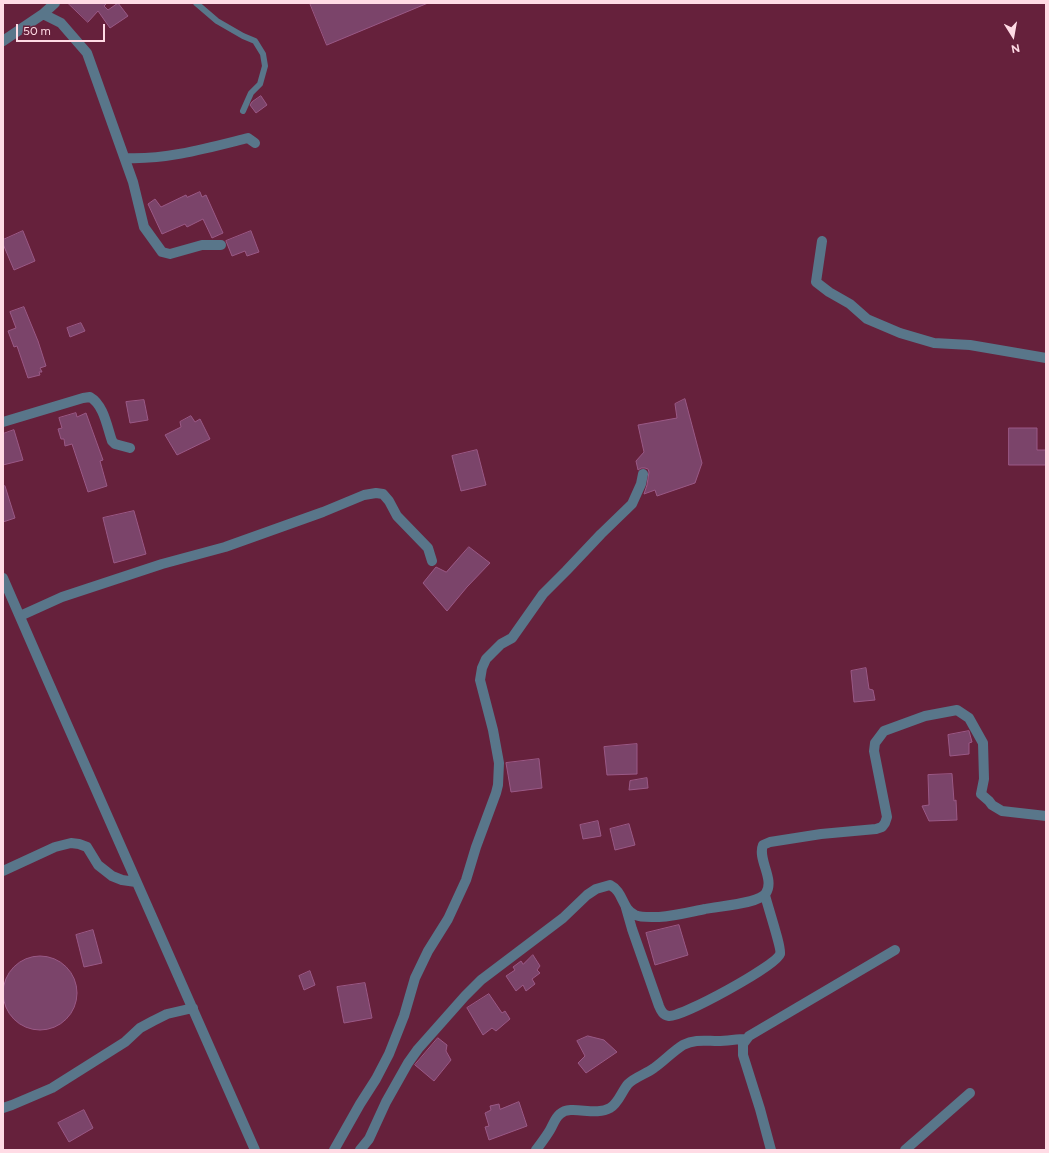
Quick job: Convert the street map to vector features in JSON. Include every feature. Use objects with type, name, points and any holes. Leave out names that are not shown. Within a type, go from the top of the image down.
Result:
[{"type":"street","points":[[3,42],[43,14],[55,3]]},
{"type":"street","points":[[43,14],[61,23],[87,53],[133,182],[144,227],[162,252],[170,254],[202,245],[221,245]]},
{"type":"street","points":[[125,158],[140,159],[176,154],[215,147],[248,138],[255,143]]},
{"type":"street","points":[[822,241],[816,282],[829,292],[850,304],[867,319],[900,333],[934,343],[970,345],[1046,358]]},
{"type":"street","points":[[3,422],[90,397],[96,401],[100,408],[112,441],[115,444],[130,448]]},
{"type":"street","points":[[334,1150],[389,1054],[404,1016],[415,978],[428,951],[448,919],[466,880],[476,847],[496,793],[499,764],[493,730],[480,680],[482,668],[486,659],[501,644],[512,638],[543,594],[632,504],[641,484],[643,474]]},
{"type":"street","points":[[20,616],[62,597],[162,564],[225,547],[323,512],[364,495],[376,493],[383,494],[389,501],[398,516],[428,548],[432,560]]},
{"type":"street","points":[[3,578],[255,1150]]},
{"type":"street","points":[[360,1150],[369,1139],[386,1102],[408,1063],[418,1049],[450,1013],[481,980],[563,918],[587,895],[596,889],[610,885],[616,888],[619,892],[626,908],[659,1006],[663,1013],[669,1016],[678,1014],[699,1005],[760,971],[776,960],[780,954],[780,947],[765,895],[768,881],[761,852],[763,845],[770,842],[821,834],[870,830],[882,827],[887,817],[874,751],[875,743],[884,731],[925,716],[957,710],[969,718],[983,743],[984,779],[981,794],[990,801],[992,805],[1002,811],[1046,816]]},
{"type":"street","points":[[3,871],[55,847],[65,844],[80,844],[87,847],[98,865],[112,876],[122,880],[136,882]]},
{"type":"street","points":[[626,908],[642,917],[660,917],[714,907],[742,904],[765,895]]},
{"type":"street","points":[[771,1150],[743,1055],[743,1044],[746,1039],[895,950]]},
{"type":"street","points":[[3,1108],[52,1088],[125,1042],[140,1028],[167,1014],[193,1008]]},
{"type":"street","points":[[536,1150],[561,1113],[569,1110],[593,1112],[610,1108],[616,1104],[628,1084],[656,1066],[683,1045],[695,1040],[720,1041],[746,1039]]},
{"type":"street","points":[[905,1150],[970,1093]]},
{"type":"lane","points":[[196,3],[217,21],[254,41],[263,54],[265,66],[260,84],[251,93],[243,111]]},
{"type":"building","points":[[68,3],[107,3],[104,6],[108,10],[118,3],[128,16],[110,28],[98,11],[88,22]]},
{"type":"building","points":[[310,3],[428,3],[327,45]]},
{"type":"building","points":[[261,96],[267,105],[256,113],[250,105]]},
{"type":"building","points":[[200,192],[202,197],[206,195],[223,233],[212,238],[203,219],[187,227],[185,224],[162,234],[148,204],[155,199],[161,207],[186,195],[187,197]]},
{"type":"building","points":[[23,231],[35,261],[14,270],[3,244],[3,240]]},
{"type":"building","points":[[251,231],[259,252],[247,256],[245,251],[232,256],[226,241]]},
{"type":"building","points":[[24,307],[38,341],[46,366],[40,368],[42,372],[39,372],[40,375],[28,378],[17,346],[14,347],[8,331],[16,328],[10,312]]},
{"type":"building","points":[[81,323],[85,331],[70,337],[67,328]]},
{"type":"building","points":[[685,399],[702,463],[695,483],[657,496],[655,490],[644,494],[649,472],[648,469],[645,468],[638,470],[636,461],[644,452],[638,425],[677,418],[675,404]]},
{"type":"building","points":[[144,400],[148,420],[130,423],[126,402]]},
{"type":"building","points":[[76,413],[77,417],[86,413],[103,460],[100,461],[107,486],[88,492],[72,444],[65,446],[64,439],[61,439],[58,429],[62,428],[59,418]]},
{"type":"building","points":[[191,416],[195,422],[200,419],[210,439],[177,455],[165,435],[181,427],[180,422]]},
{"type":"building","points":[[1009,428],[1037,428],[1037,450],[1046,450],[1046,465],[1009,465]]},
{"type":"building","points":[[14,430],[23,460],[3,465],[3,434]]},
{"type":"building","points":[[477,450],[486,485],[461,491],[452,456]]},
{"type":"building","points":[[5,486],[15,518],[3,522],[3,487]]},
{"type":"building","points":[[134,511],[146,554],[114,563],[103,518]]},
{"type":"building","points":[[469,547],[490,563],[447,611],[423,583],[436,567],[446,572]]},
{"type":"building","points":[[866,668],[869,689],[873,690],[875,700],[854,702],[851,671]]},
{"type":"building","points":[[969,731],[972,742],[969,743],[969,754],[950,756],[948,735]]},
{"type":"building","points":[[637,744],[637,774],[607,775],[604,747]]},
{"type":"building","points":[[539,759],[542,788],[511,792],[506,763]]},
{"type":"building","points":[[952,774],[957,820],[929,821],[922,806],[929,805],[928,775]]},
{"type":"building","points":[[647,778],[648,788],[629,790],[630,781]]},
{"type":"building","points":[[598,821],[601,836],[583,839],[580,825]]},
{"type":"building","points":[[629,824],[635,845],[615,850],[610,829]]},
{"type":"building","points":[[679,925],[688,955],[655,965],[646,933]]},
{"type":"building","points":[[93,930],[102,963],[84,967],[76,935]]},
{"type":"building","points":[[533,955],[540,966],[537,970],[540,973],[532,979],[535,984],[526,991],[523,985],[516,991],[506,976],[515,970],[513,967],[521,961],[523,964]]},
{"type":"building","points":[[40,956],[61,962],[71,972],[77,993],[71,1014],[61,1024],[40,1030],[19,1024],[9,1014],[3,993],[9,972],[19,962]]},
{"type":"building","points":[[310,971],[315,985],[304,990],[299,976]]},
{"type":"building","points":[[365,983],[372,1018],[344,1023],[337,987]]},
{"type":"building","points":[[489,994],[502,1013],[505,1011],[510,1019],[496,1031],[492,1028],[483,1035],[467,1008]]},
{"type":"building","points":[[588,1036],[604,1040],[617,1052],[586,1073],[578,1063],[585,1056],[577,1041]]},
{"type":"building","points":[[438,1038],[447,1045],[446,1051],[451,1060],[434,1081],[415,1065]]},
{"type":"building","points":[[519,1102],[527,1126],[489,1140],[485,1127],[489,1126],[485,1113],[491,1110],[490,1106],[499,1104],[500,1109]]},
{"type":"building","points":[[84,1110],[93,1128],[69,1142],[58,1123]]}]
